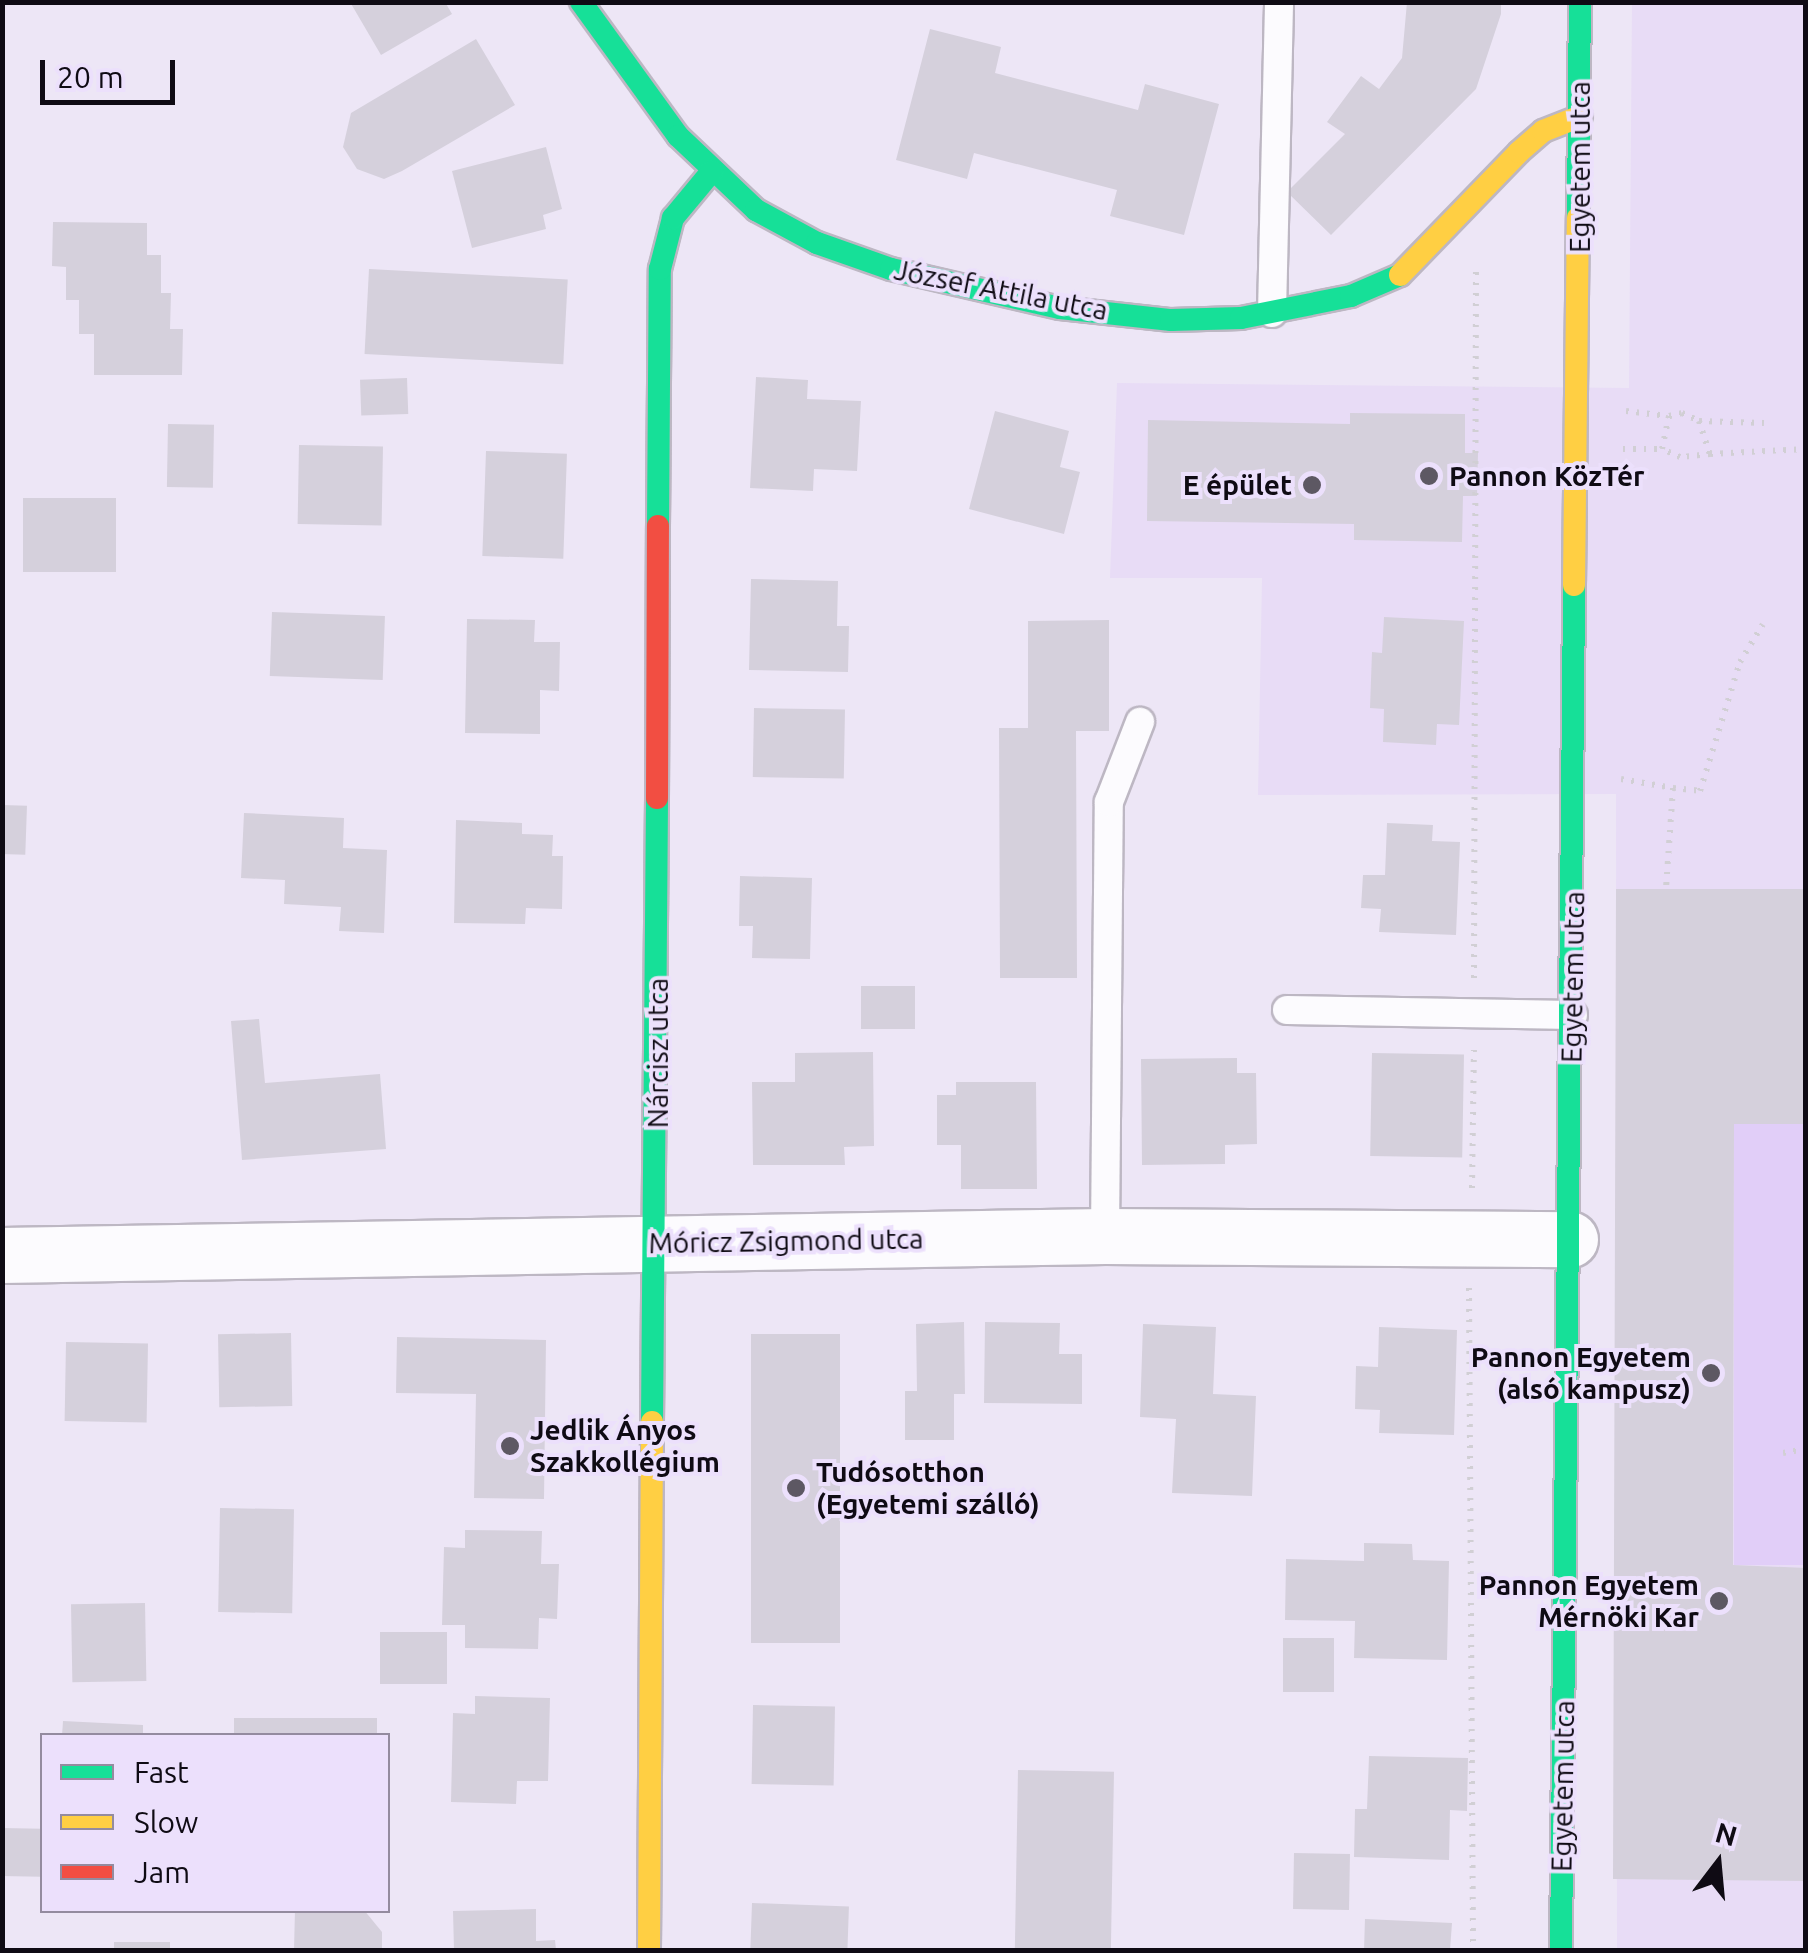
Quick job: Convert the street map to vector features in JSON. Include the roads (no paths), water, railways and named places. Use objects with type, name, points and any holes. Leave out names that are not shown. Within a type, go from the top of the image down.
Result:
[{"type":"street","name":"József Attila utca","points":[[581,2],[634,80],[712,171],[756,210],[817,244],[961,288],[1171,320],[1272,313],[1351,296],[1402,274],[1519,152],[1543,131],[1580,116]]},
{"type":"street","name":"Egyetem utca","points":[[1561,1950],[1580,2]]},
{"type":"street","name":"Nárcisz utca","points":[[649,1950],[658,1243],[660,269],[673,218],[712,171]]},
{"type":"street","name":"Móricz Zsigmond utca","points":[[2,1255],[1106,1236],[1570,1239]]},
{"type":"lane","points":[[1272,313],[1279,2]]},
{"type":"lane","points":[[1106,1236],[1109,802],[1140,722]]},
{"type":"lane","points":[[1287,1010],[1572,1015]]},
{"type":"place","name":"Pannon KözTér","points":[[1429,476]]},
{"type":"place","name":"E épület","points":[[1312,485]]},
{"type":"place","name":"Pannon Egyetem (alsó kampusz)","points":[[1711,1373]]},
{"type":"place","name":"Jedlik Ányos Szakkollégium","points":[[510,1446]]},
{"type":"place","name":"Tudósotthon (Egyetemi szálló)","points":[[796,1488]]},
{"type":"place","name":"Pannon Egyetem Mérnöki Kar","points":[[1719,1601]]}]
